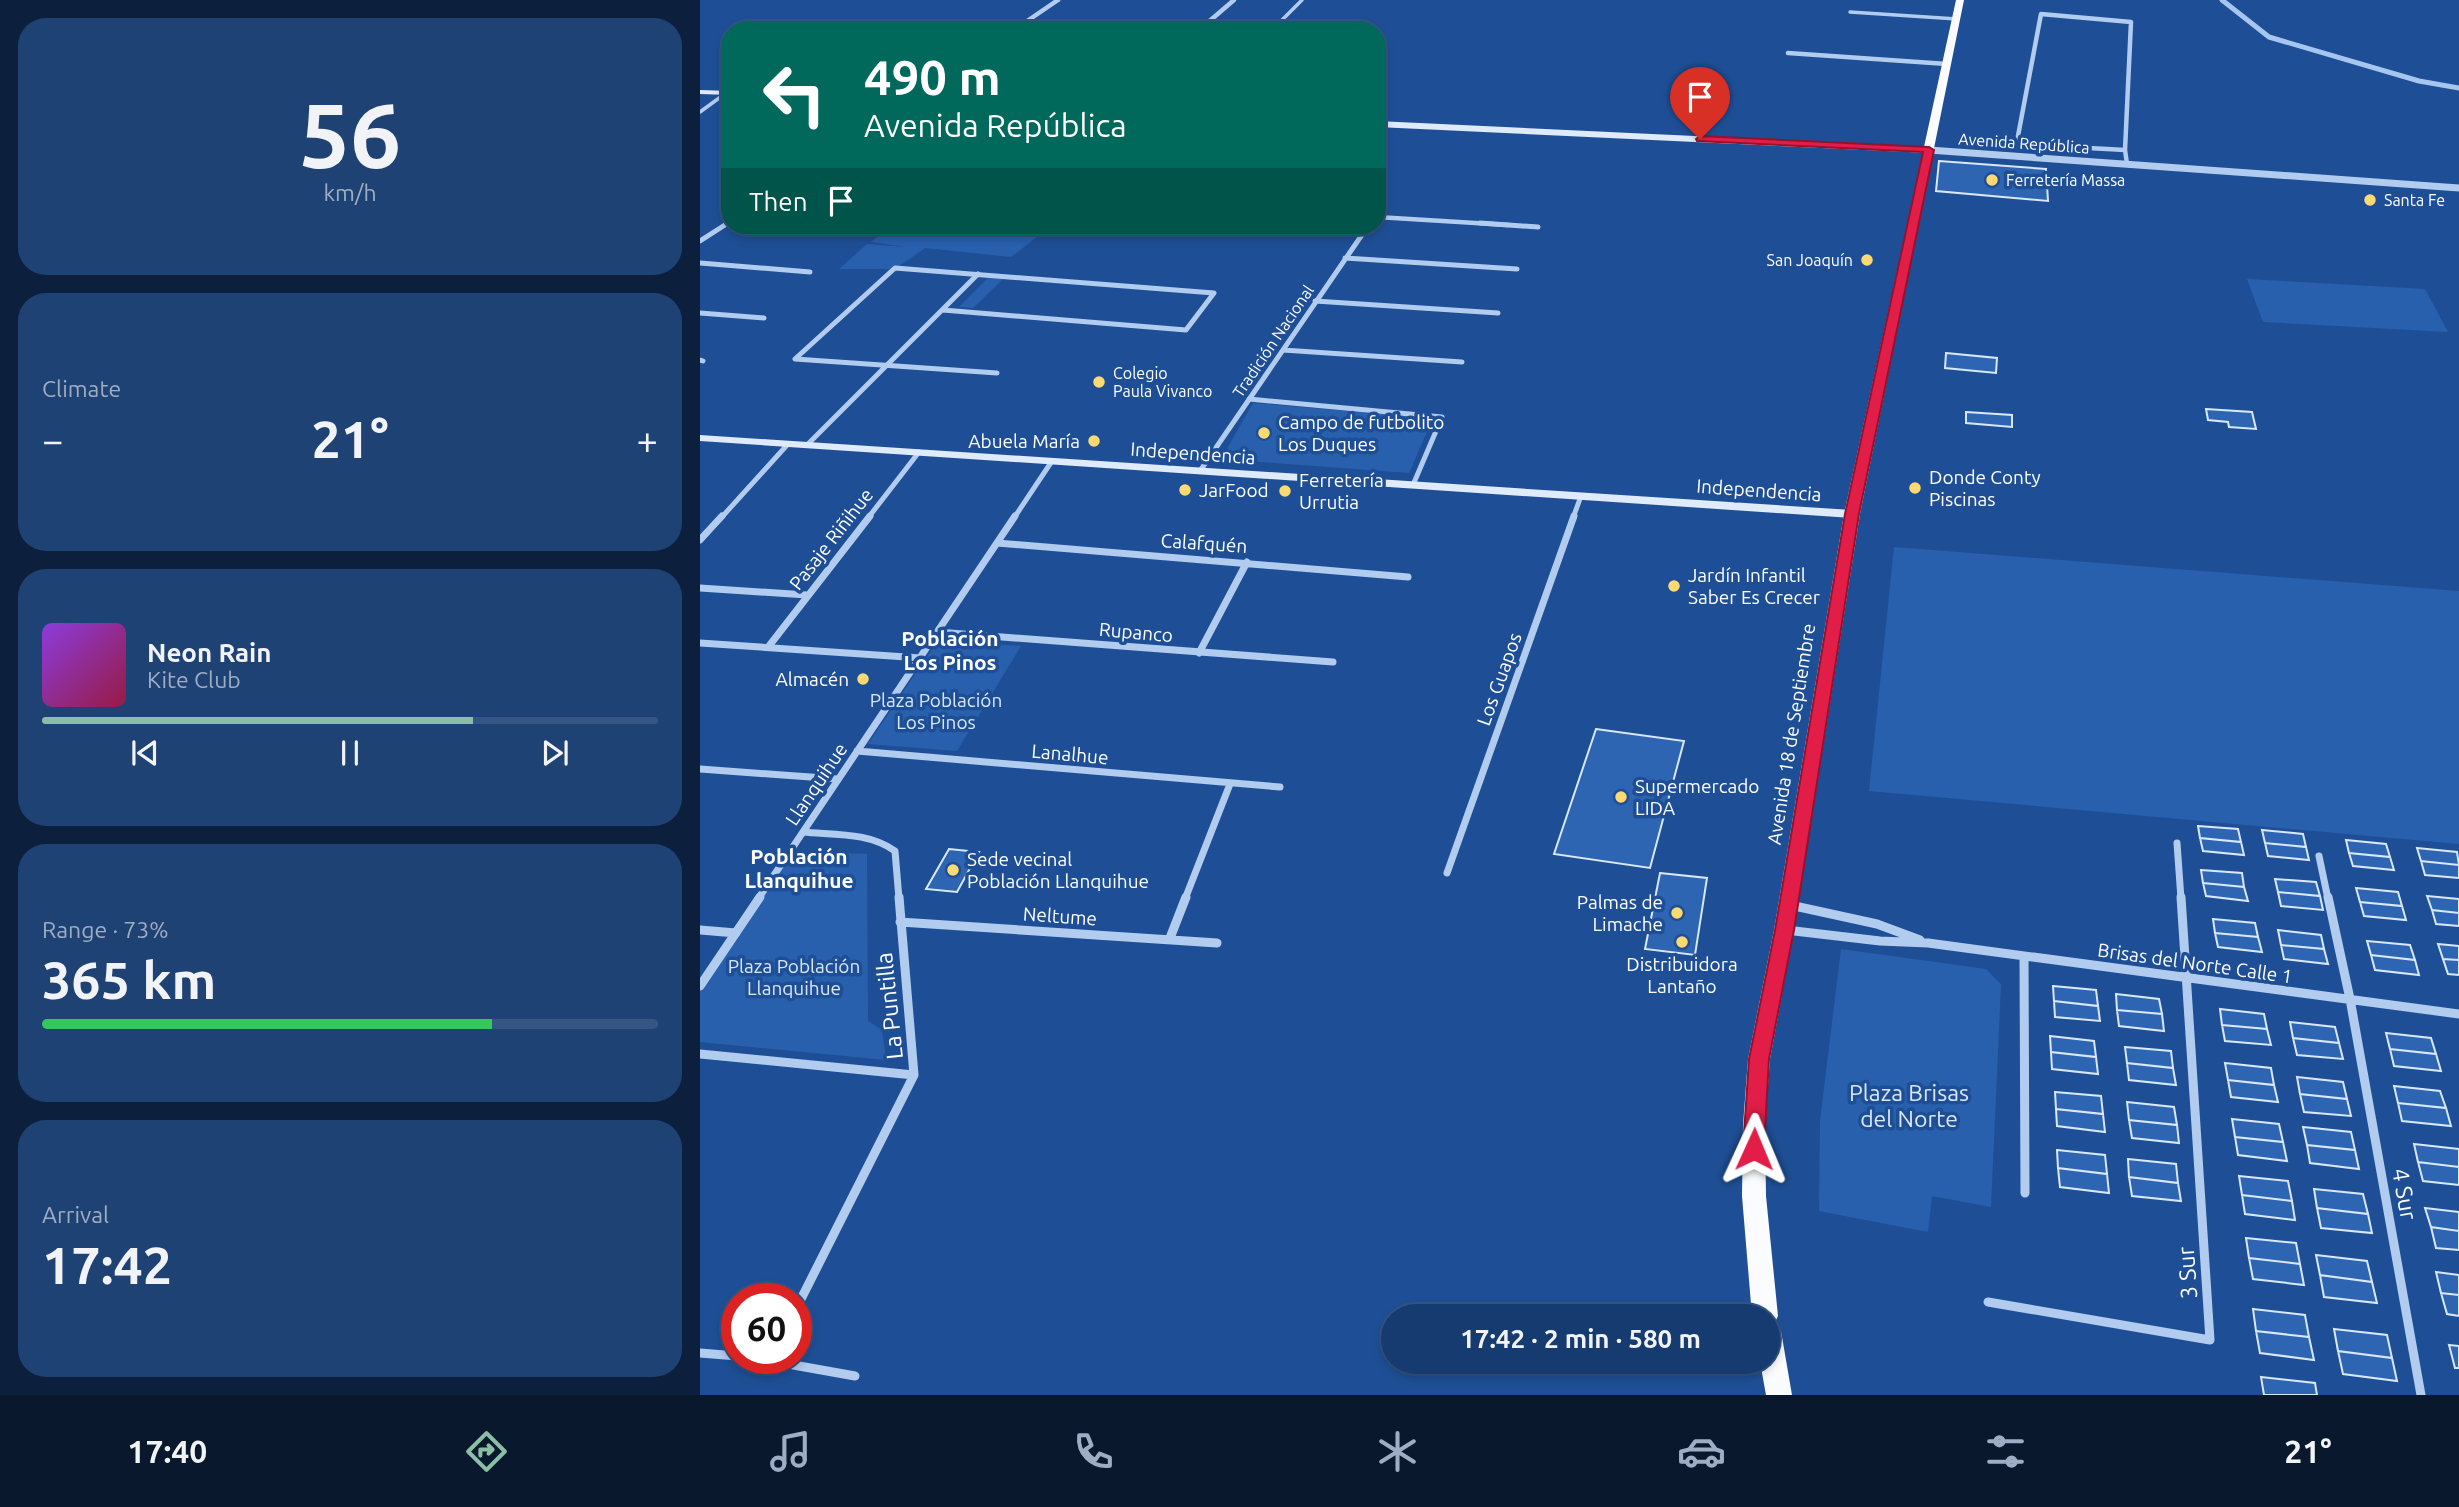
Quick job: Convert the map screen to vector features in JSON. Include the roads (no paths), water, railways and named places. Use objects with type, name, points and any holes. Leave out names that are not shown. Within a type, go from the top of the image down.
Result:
[{"type":"main road","name":"Avenida 18 de Septiembre","points":[[1764,1304],[1754,1196],[1754,1125],[1759,1059],[1784,930],[1852,514],[1961,0]]},
{"type":"main road","points":[[700,92],[721,93]]},
{"type":"main road","name":"Avenida República","points":[[1386,124],[1929,150]]},
{"type":"main road","name":"Independencia","points":[[700,438],[1852,514]]},
{"type":"main road","points":[[1775,1374],[1779,1395]]},
{"type":"street","points":[[1027,21],[1058,0]]},
{"type":"street","points":[[1210,21],[1234,0]]},
{"type":"street","points":[[2125,150],[2034,145],[2020,140],[2018,136],[2041,14],[2131,22],[2125,150],[2127,164]]},
{"type":"street","points":[[1788,53],[1947,64]]},
{"type":"street","name":"Avenida República","points":[[1929,150],[2459,188]]},
{"type":"street","points":[[1386,216],[1538,227]]},
{"type":"street","points":[[700,241],[721,228]]},
{"type":"street","name":"Tradición Nacional","points":[[1200,471],[1362,235]]},
{"type":"street","points":[[1345,258],[1517,269]]},
{"type":"street","points":[[700,263],[810,272]]},
{"type":"street","points":[[943,310],[1186,330],[1213,293],[895,268],[794,359],[997,373]]},
{"type":"street","points":[[807,445],[978,274]]},
{"type":"street","points":[[1315,301],[1499,313]]},
{"type":"street","points":[[700,313],[764,318]]},
{"type":"street","points":[[1283,350],[1462,362]]},
{"type":"street","points":[[1249,399],[1442,417],[1413,485]]},
{"type":"street","points":[[700,540],[788,444]]},
{"type":"street","name":"Pasaje Riñihue","points":[[769,646],[919,452]]},
{"type":"street","name":"Llanquihue","points":[[700,986],[1052,461]]},
{"type":"street","name":"Los Guapos","points":[[1447,873],[1581,496]]},
{"type":"street","name":"Calafquén","points":[[997,543],[1408,577]]},
{"type":"street","points":[[1199,653],[1247,562]]},
{"type":"street","points":[[700,587],[807,595]]},
{"type":"street","name":"Rupanco","points":[[937,632],[1333,663]]},
{"type":"street","points":[[700,643],[921,658]]},
{"type":"street","name":"Lanalhue","points":[[857,751],[1280,787]]},
{"type":"street","points":[[700,769],[838,779]]},
{"type":"street","points":[[1170,938],[1230,784]]},
{"type":"street","name":"La Puntilla","points":[[803,832],[887,843],[895,851],[914,1075],[809,1283]]},
{"type":"street","points":[[2177,843],[2186,977]]},
{"type":"street","name":"4 Sur","points":[[2319,856],[2350,999],[2421,1395]]},
{"type":"street","name":"Brisas del Norte Calle 1","points":[[1788,905],[1877,924],[1928,943]]},
{"type":"street","name":"Neltume","points":[[900,922],[1217,943]]},
{"type":"street","points":[[700,930],[736,933]]},
{"type":"street","name":"Brisas del Norte Calle 1","points":[[1784,930],[1880,942],[1928,943],[2459,1014]]},
{"type":"street","points":[[2024,956],[2025,1193]]},
{"type":"street","name":"3 Sur","points":[[1988,1302],[2210,1340],[2186,977]]},
{"type":"street","points":[[700,1055],[914,1075]]},
{"type":"street","points":[[700,1353],[721,1355]]},
{"type":"street","points":[[812,1367],[855,1376]]},
{"type":"lane","points":[[1281,21],[1302,0]]},
{"type":"lane","points":[[1850,12],[1957,19]]},
{"type":"lane","points":[[700,112],[721,98]]},
{"type":"waterway","points":[[2222,0],[2269,37],[2419,81],[2459,88]]},
{"type":"place","name":"Ferretería Massa","points":[[1992,180]]},
{"type":"place","name":"Santa Fe","points":[[2370,200]]},
{"type":"place","name":"San Joaquín","points":[[1867,260]]},
{"type":"place","name":"Colegio Paula Vivanco","points":[[1099,382]]},
{"type":"place","name":"Campo de futbolito Los Duques","points":[[1264,433]]},
{"type":"place","name":"Abuela María","points":[[1094,441]]},
{"type":"place","name":"Donde Conty Piscinas","points":[[1915,488]]},
{"type":"place","name":"JarFood","points":[[1185,490]]},
{"type":"place","name":"Ferretería Urrutia","points":[[1285,491]]},
{"type":"place","name":"Jardín Infantil Saber Es Crecer","points":[[1674,586]]},
{"type":"place","name":"Almacén","points":[[863,679]]},
{"type":"place","name":"Supermercado LIDA","points":[[1621,797]]},
{"type":"place","name":"Sede vecinal Población Llanquihue","points":[[953,870]]},
{"type":"place","name":"Palmas de Limache","points":[[1677,913]]},
{"type":"place","name":"Distribuidora Lantaño","points":[[1682,942]]},
{"type":"district","name":"Población Los Pinos","points":[[950,650]]},
{"type":"district","name":"Población Llanquihue","points":[[799,868]]},
{"type":"park label","name":"Plaza Población Los Pinos","points":[[936,711]]},
{"type":"park label","name":"Plaza Población Llanquihue","points":[[794,977]]},
{"type":"park label","name":"Plaza Brisas del Norte","points":[[1909,1105]]}]
